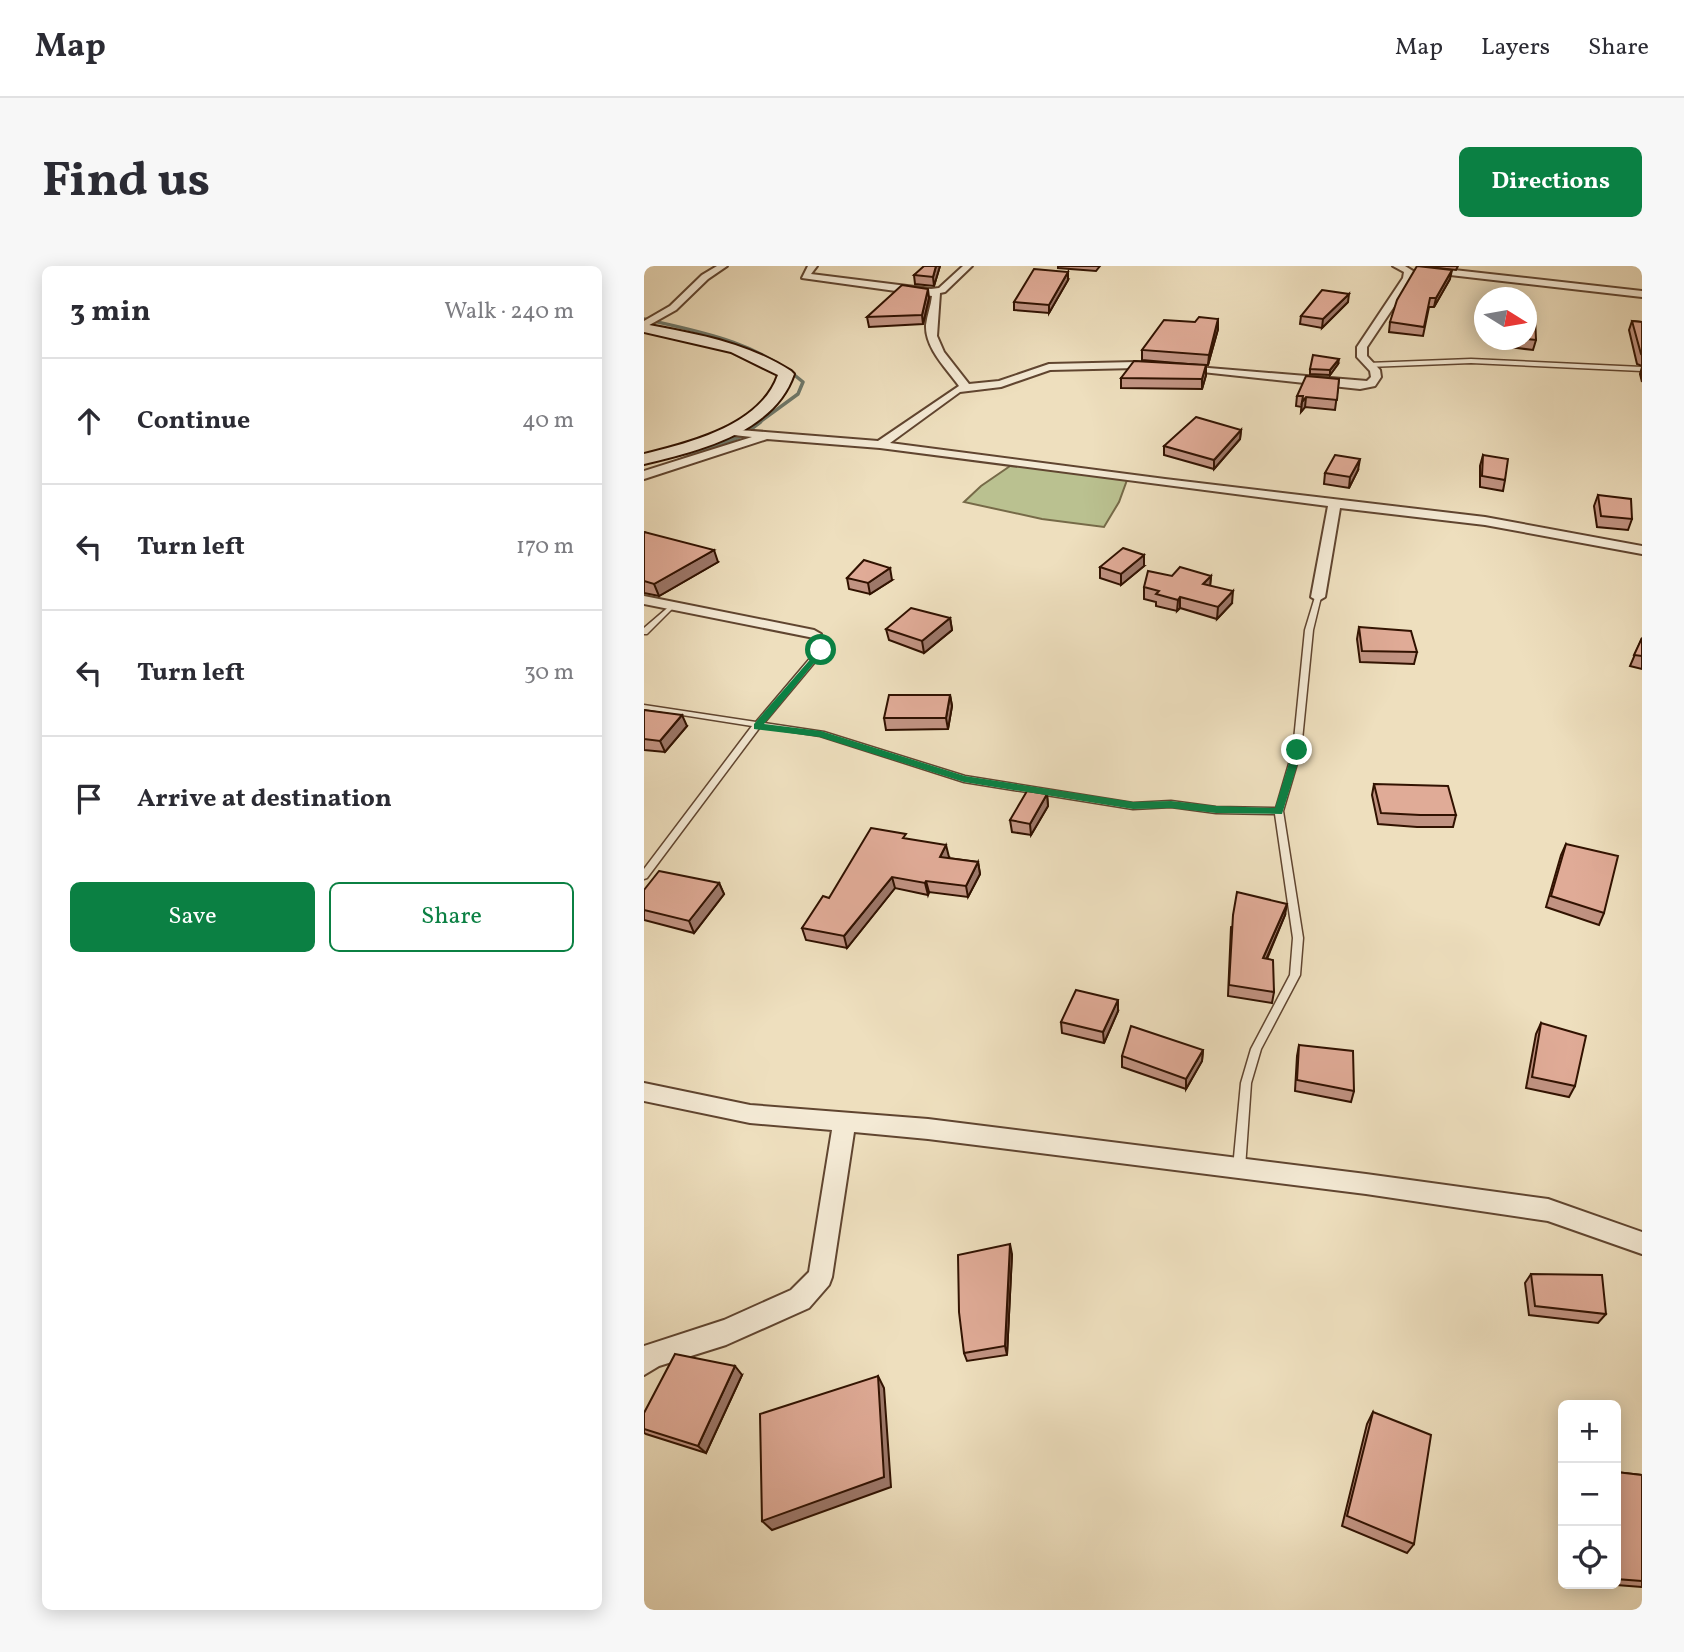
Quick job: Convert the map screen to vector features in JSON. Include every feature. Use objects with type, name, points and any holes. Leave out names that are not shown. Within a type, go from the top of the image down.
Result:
[{"type":"street","points":[[645,326],[685,298],[705,277],[723,266]]},
{"type":"street","points":[[814,266],[805,276],[931,292],[942,290],[968,266]]},
{"type":"street","points":[[1401,267],[1642,294]]},
{"type":"street","points":[[880,445],[950,393],[965,387],[993,385],[1040,369],[1071,365],[1193,368],[1360,386],[1371,384],[1376,377],[1375,370],[1362,357],[1362,347],[1408,278],[1409,271],[1401,267]]},
{"type":"street","points":[[931,292],[937,295],[930,325],[931,336],[965,387]]},
{"type":"street","points":[[644,459],[734,432],[778,398],[786,374],[753,354],[645,326]]},
{"type":"street","points":[[734,432],[880,445],[1485,521],[1642,550]]},
{"type":"street","points":[[644,475],[768,436]]},
{"type":"street","points":[[1318,597],[1335,503]]},
{"type":"street","points":[[644,600],[814,634]]},
{"type":"street","points":[[644,1092],[750,1114],[929,1129],[1548,1210],[1642,1243]]},
{"type":"street","points":[[644,1362],[651,1356],[726,1332],[800,1299],[820,1277],[844,1122]]},
{"type":"lane","points":[[1368,365],[1471,361],[1642,369]]},
{"type":"lane","points":[[1239,1168],[1249,1072],[1256,1049],[1295,975],[1298,938],[1279,811],[1297,750],[1309,630],[1318,597]]},
{"type":"lane","points":[[644,632],[672,606]]},
{"type":"lane","points":[[644,877],[757,726],[821,650],[823,639],[814,634]]},
{"type":"lane","points":[[644,707],[821,734],[964,779],[1133,806],[1171,804],[1216,810],[1279,811]]},
{"type":"green space","points":[[1013,464],[1127,480],[1119,502],[1104,527],[1042,519],[964,502],[981,486]]},
{"type":"building","points":[[924,266],[936,266],[933,277],[914,275]]},
{"type":"building","points":[[1417,266],[1452,270],[1436,298],[1430,298],[1424,327],[1390,322],[1397,300]]},
{"type":"building","points":[[1034,269],[1068,272],[1049,305],[1014,302]]},
{"type":"building","points":[[902,285],[928,289],[922,315],[867,317]]},
{"type":"building","points":[[1322,290],[1349,294],[1323,319],[1301,316]]},
{"type":"building","points":[[1199,317],[1218,319],[1209,355],[1142,350],[1164,320],[1195,322]]},
{"type":"building","points":[[1632,321],[1642,322],[1642,355],[1641,354]]},
{"type":"building","points":[[1313,355],[1339,359],[1330,370],[1310,369]]},
{"type":"building","points":[[1134,361],[1206,365],[1202,379],[1121,378]]},
{"type":"building","points":[[1306,376],[1339,379],[1337,400],[1306,397],[1302,402],[1303,396],[1297,396]]},
{"type":"building","points":[[1196,417],[1241,430],[1214,460],[1164,446]]},
{"type":"building","points":[[1335,455],[1360,459],[1350,477],[1325,473]]},
{"type":"building","points":[[1483,455],[1508,459],[1505,480],[1482,476]]},
{"type":"building","points":[[1598,495],[1631,499],[1632,519],[1601,516]]},
{"type":"building","points":[[644,532],[714,550],[654,584],[644,581]]},
{"type":"building","points":[[1123,548],[1144,555],[1121,574],[1100,567]]},
{"type":"building","points":[[864,560],[890,568],[868,583],[847,578]]},
{"type":"building","points":[[1180,567],[1211,576],[1203,584],[1233,591],[1218,607],[1180,597],[1178,600],[1156,594],[1159,591],[1144,587],[1148,571],[1172,576]]},
{"type":"building","points":[[911,608],[950,618],[922,641],[886,629]]},
{"type":"building","points":[[1359,627],[1411,631],[1417,652],[1362,651]]},
{"type":"building","points":[[1642,638],[1642,656],[1634,655]]},
{"type":"building","points":[[889,695],[950,695],[946,718],[884,718]]},
{"type":"building","points":[[644,710],[682,715],[660,741],[644,739]]},
{"type":"building","points":[[1374,784],[1448,786],[1456,815],[1381,813]]},
{"type":"building","points":[[1027,791],[1047,794],[1030,824],[1010,820]]},
{"type":"building","points":[[871,828],[906,834],[903,838],[946,845],[940,857],[978,862],[966,886],[892,877],[844,936],[802,928],[823,896],[829,898]]},
{"type":"building","points":[[1566,844],[1618,856],[1604,913],[1551,896]]},
{"type":"building","points":[[659,871],[719,883],[689,921],[644,910],[644,890]]},
{"type":"building","points":[[1237,892],[1287,904],[1263,958],[1273,960],[1274,992],[1229,985]]},
{"type":"building","points":[[1076,990],[1118,1000],[1103,1032],[1061,1022]]},
{"type":"building","points":[[1541,1023],[1586,1036],[1575,1086],[1532,1077]]},
{"type":"building","points":[[1131,1026],[1203,1050],[1186,1079],[1122,1056]]},
{"type":"building","points":[[1299,1045],[1353,1051],[1354,1091],[1297,1080]]},
{"type":"building","points":[[1010,1244],[1005,1346],[964,1353],[959,1312],[958,1255]]},
{"type":"building","points":[[1531,1274],[1602,1275],[1606,1314],[1535,1306]]},
{"type":"building","points":[[675,1354],[735,1366],[698,1446],[644,1429],[644,1413]]},
{"type":"building","points":[[878,1376],[884,1477],[762,1521],[760,1414]]},
{"type":"building","points":[[1373,1412],[1431,1435],[1414,1544],[1347,1516]]},
{"type":"building","points":[[1621,1473],[1642,1475],[1642,1581],[1621,1579]]},
{"type":"waterway","points":[[644,319],[728,340],[767,357],[803,382],[798,394],[757,424]]},
{"type":"waterway","points":[[678,461],[741,436],[760,422]]},
{"type":"route","points":[[821,650],[757,726],[821,734],[909,764],[964,779],[1133,806],[1171,804],[1216,810],[1279,811],[1297,750]]}]
